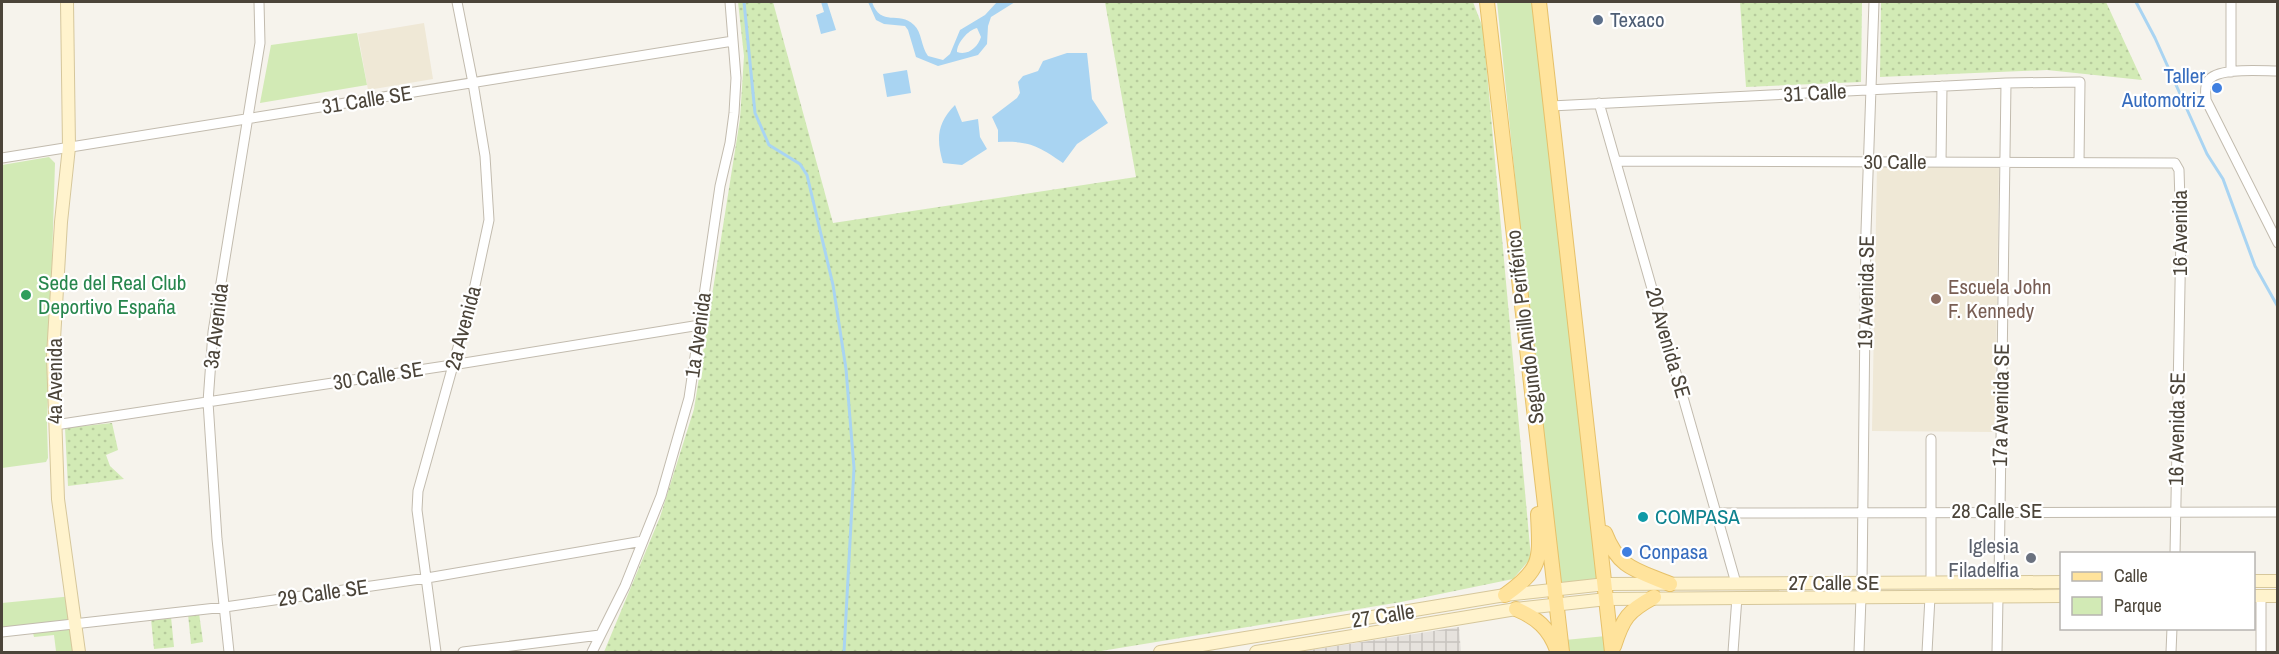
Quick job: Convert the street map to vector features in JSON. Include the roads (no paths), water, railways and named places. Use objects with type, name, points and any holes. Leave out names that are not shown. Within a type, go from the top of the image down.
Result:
[{"type":"main road","name":"4a Avenida","points":[[68,2],[69,147],[61,222],[53,356],[58,499],[79,652]]},
{"type":"main road","name":"Segundo Anillo Periférico","points":[[1488,2],[1555,589],[1560,652]]},
{"type":"main road","points":[[1539,2],[1612,652]]},
{"type":"main road","points":[[1505,596],[1533,572],[1538,559],[1540,545],[1535,466],[1538,440]]},
{"type":"main road","points":[[1598,516],[1616,557],[1635,570],[1670,584]]},
{"type":"main road","points":[[2255,581],[2277,581]]},
{"type":"main road","name":"27 Calle SE","points":[[1606,584],[2060,582]]},
{"type":"main road","name":"27 Calle","points":[[1160,652],[1505,596],[1606,584]]},
{"type":"main road","name":"27 Calle SE","points":[[1607,599],[2060,596]]},
{"type":"main road","points":[[2257,596],[2277,596]]},
{"type":"main road","points":[[1612,652],[1626,616],[1634,608],[1654,597]]},
{"type":"main road","name":"27 Calle","points":[[1256,652],[1516,609],[1607,599]]},
{"type":"main road","points":[[1516,609],[1542,623],[1560,652]]},
{"type":"street","name":"3a Avenida","points":[[229,652],[217,539],[208,402],[213,332],[260,43],[259,2]]},
{"type":"street","name":"2a Avenida","points":[[436,652],[417,510],[418,492],[474,290],[489,220],[485,156],[457,2]]},
{"type":"street","name":"1a Avenida","points":[[592,652],[625,586],[661,496],[689,398],[718,197],[734,113],[736,78],[730,2]]},
{"type":"street","name":"19 Avenida SE","points":[[1862,583],[1874,2]]},
{"type":"street","points":[[2231,2],[2231,72]]},
{"type":"street","name":"31 Calle SE","points":[[2,159],[733,41]]},
{"type":"street","points":[[2277,71],[2231,72],[2217,75],[2208,80],[2205,88],[2206,100],[2277,243]]},
{"type":"street","name":"31 Calle","points":[[1551,106],[2006,83],[2080,82],[2079,162]]},
{"type":"street","name":"17a Avenida SE","points":[[1999,582],[2006,83]]},
{"type":"street","points":[[1941,162],[1942,86]]},
{"type":"street","name":"20 Avenida SE","points":[[1599,104],[1736,584]]},
{"type":"street","name":"30 Calle","points":[[1616,161],[2175,163]]},
{"type":"street","name":"16 Avenida","points":[[2175,163],[2179,170],[2179,304]]},
{"type":"street","name":"16 Avenida SE","points":[[2175,552],[2179,304]]},
{"type":"street","name":"30 Calle SE","points":[[55,425],[700,325]]},
{"type":"street","points":[[1931,439],[1931,582]]},
{"type":"street","name":"28 Calle SE","points":[[1716,513],[2277,512]]},
{"type":"street","name":"29 Calle SE","points":[[2,632],[225,607],[426,578],[643,541]]},
{"type":"street","points":[[2257,596],[2261,652]]},
{"type":"street","points":[[1733,652],[1737,597]]},
{"type":"street","points":[[1859,652],[1861,597]]},
{"type":"street","points":[[1927,652],[1930,597]]},
{"type":"street","points":[[1997,652],[1998,597]]},
{"type":"street","points":[[2171,652],[2172,630]]},
{"type":"street","points":[[463,652],[600,635]]},
{"type":"water","points":[[821,2],[827,2],[836,30],[821,34],[816,15],[824,12]]},
{"type":"water","points":[[868,2],[872,2],[876,10],[885,17],[902,19],[914,25],[928,56],[943,60],[950,54],[960,30],[985,15],[997,2],[1015,2],[991,17],[987,44],[978,55],[938,66],[916,57],[905,26],[884,24],[876,20]],"holes":[[[977,28],[981,37],[972,50],[965,53],[957,52],[961,41],[970,31]]]},
{"type":"water","points":[[1067,53],[1087,53],[1092,99],[1108,123],[1077,144],[1063,163],[1032,145],[998,142],[998,130],[992,117],[1017,98],[1020,93],[1018,82],[1023,76],[1038,71],[1043,61]]},
{"type":"water","points":[[907,70],[911,93],[887,97],[883,74]]},
{"type":"water","points":[[955,105],[962,122],[978,119],[980,137],[987,149],[962,165],[943,163],[939,146],[941,125]]},
{"type":"waterway","points":[[744,2],[755,113],[769,145],[800,164],[807,175],[833,285],[846,369],[854,468],[844,652]]},
{"type":"waterway","points":[[2136,2],[2155,38],[2207,154],[2223,179],[2255,266],[2278,307]]},
{"type":"place","name":"Texaco","points":[[1598,20]]},
{"type":"place","name":"Taller Automotriz","points":[[2217,88]]},
{"type":"place","name":"Sede del Real Club Deportivo España","points":[[26,295]]},
{"type":"place","name":"Escuela John F. Kennedy","points":[[1936,299]]},
{"type":"place","name":"COMPASA","points":[[1643,517]]},
{"type":"place","name":"Conpasa","points":[[1627,552]]},
{"type":"place","name":"Iglesia Filadelfia","points":[[2031,558]]}]
